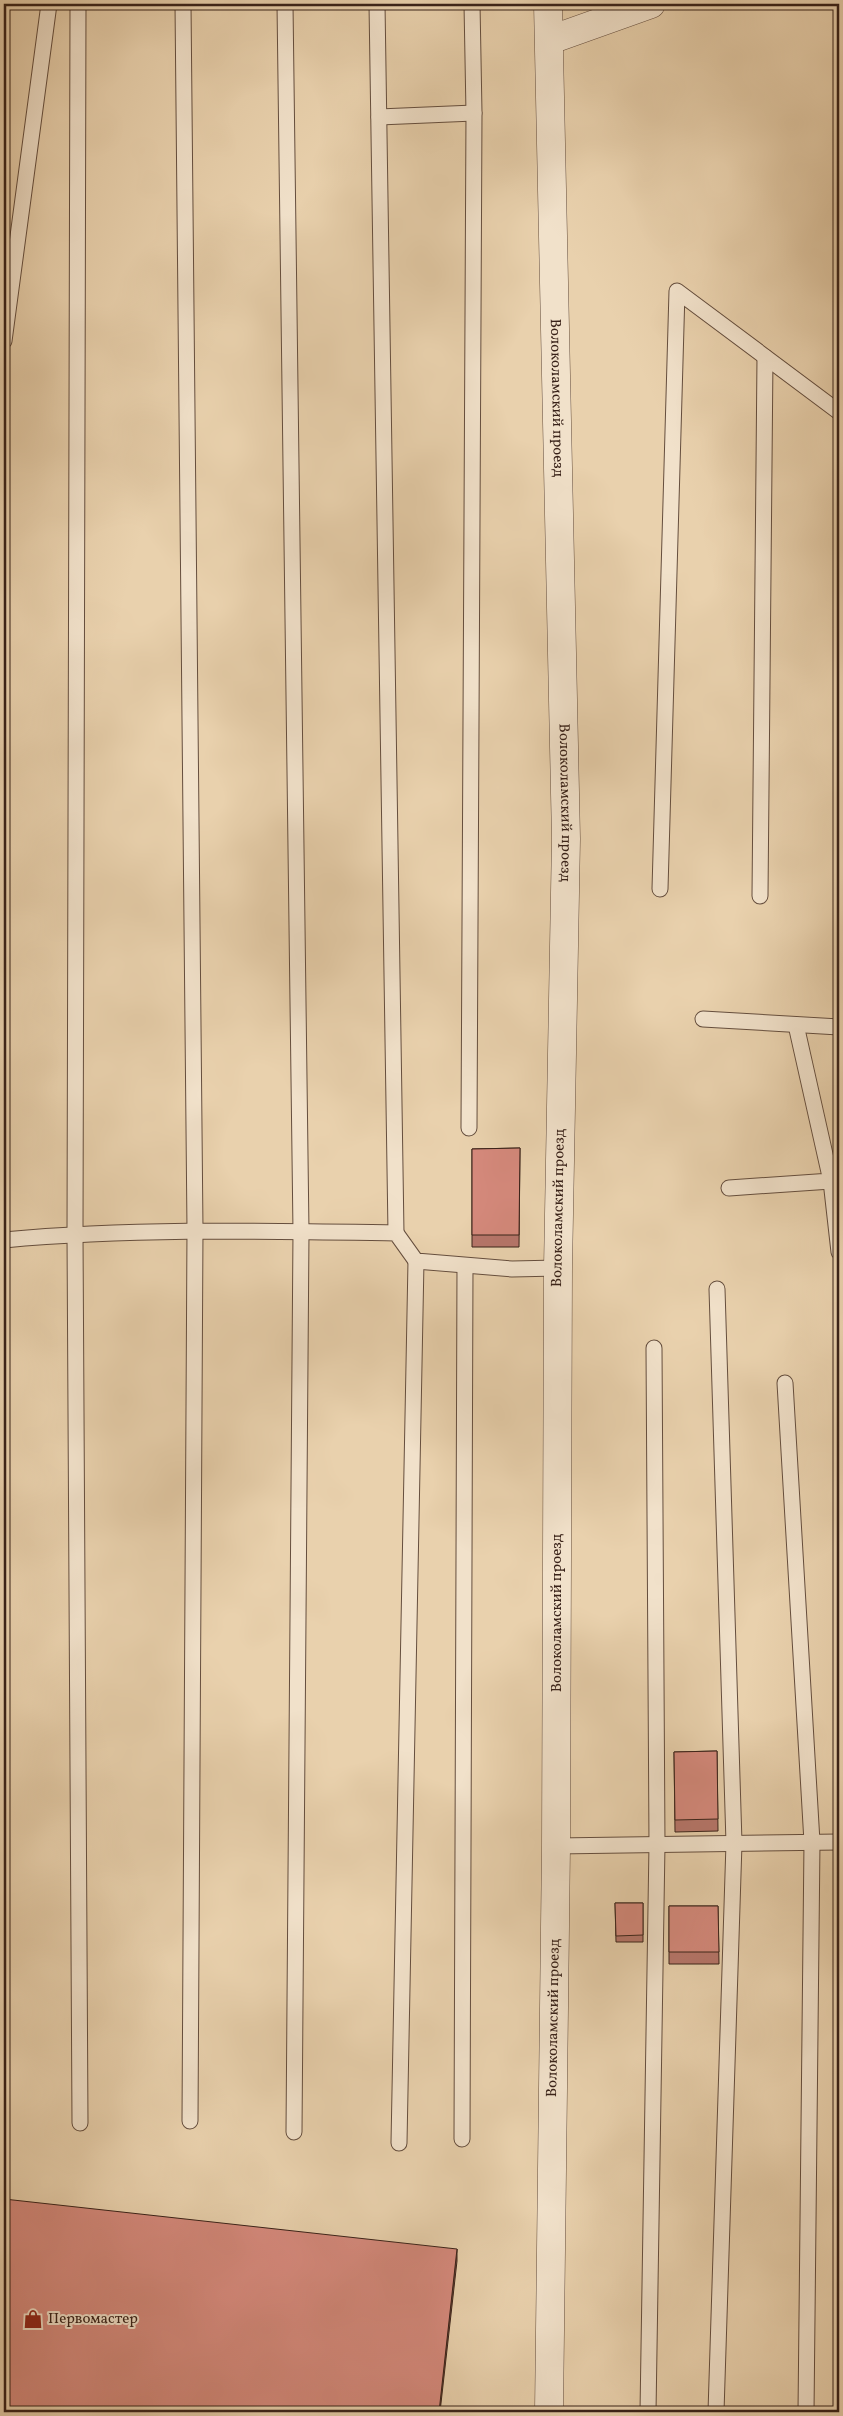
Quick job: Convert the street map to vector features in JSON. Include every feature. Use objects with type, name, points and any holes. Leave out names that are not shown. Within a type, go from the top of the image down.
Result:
[{"type":"street","name":"Волоколамский проезд","points":[[548,4],[566,839],[558,1268],[556,1846],[549,2412]]},
{"type":"street","points":[[550,40],[652,4]]},
{"type":"lane","points":[[4,341],[48,4]]},
{"type":"lane","points":[[78,4],[75,1234],[80,2123]]},
{"type":"lane","points":[[183,4],[195,1230],[190,2121]]},
{"type":"lane","points":[[285,4],[301,1232],[294,2132]]},
{"type":"lane","points":[[377,4],[396,1232],[416,1261],[399,2143]]},
{"type":"lane","points":[[469,1128],[474,113],[472,4]]},
{"type":"lane","points":[[379,117],[474,113]]},
{"type":"lane","points":[[660,889],[677,291],[839,412]]},
{"type":"lane","points":[[760,896],[765,357]]},
{"type":"lane","points":[[703,1020],[839,1027]]},
{"type":"lane","points":[[796,1025],[835,1181],[839,1252]]},
{"type":"lane","points":[[729,1188],[835,1181]]},
{"type":"lane","points":[[4,1240],[75,1234],[195,1230],[396,1232]]},
{"type":"lane","points":[[416,1261],[465,1266],[558,1268]]},
{"type":"lane","points":[[462,2139],[465,1266]]},
{"type":"lane","points":[[716,2412],[734,1843],[717,1289]]},
{"type":"lane","points":[[648,2412],[657,1844],[654,1348]]},
{"type":"lane","points":[[785,1383],[812,1842],[806,2412]]},
{"type":"lane","points":[[556,1846],[839,1842]]},
{"type":"building","points":[[520,1148],[519,1235],[472,1235],[472,1149]]},
{"type":"building","points":[[717,1751],[718,1819],[675,1820],[674,1752]]},
{"type":"building","points":[[615,1903],[643,1903],[643,1935],[616,1936]]},
{"type":"building","points":[[669,1906],[718,1906],[719,1952],[669,1952]]},
{"type":"building","points":[[4,2199],[457,2249],[439,2412],[4,2412]]},
{"type":"place","name":"Первомастер","points":[[33,2319]]}]
